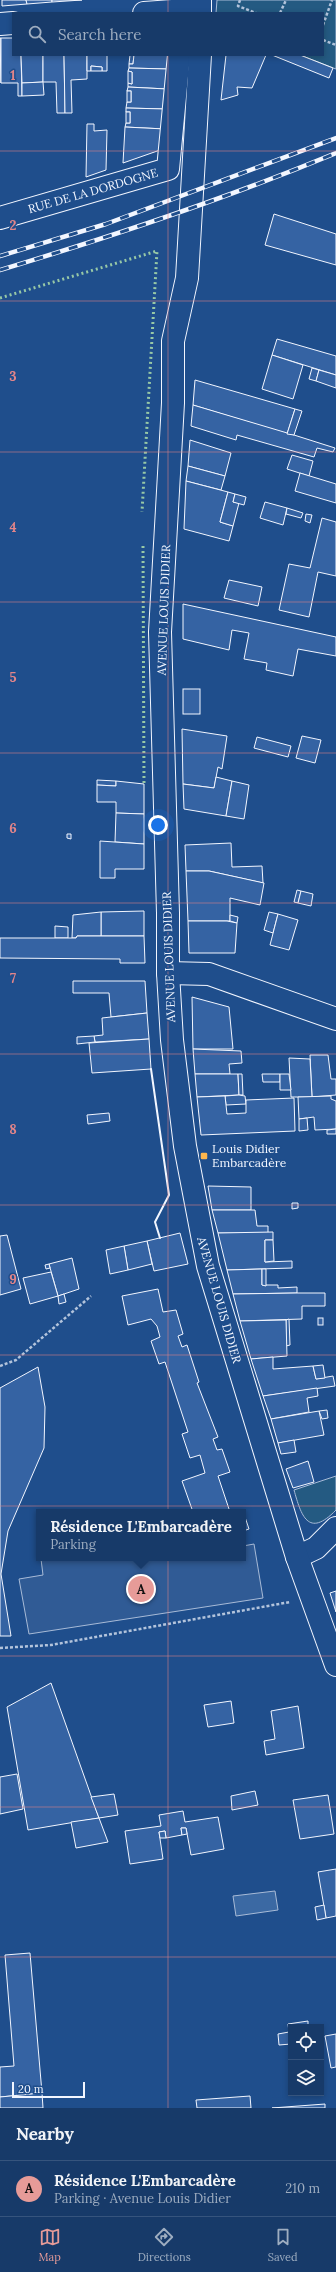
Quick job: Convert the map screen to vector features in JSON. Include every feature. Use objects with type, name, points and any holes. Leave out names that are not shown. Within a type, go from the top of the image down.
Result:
[{"type":"main road","points":[[158,12],[199,9]]},
{"type":"main road","points":[[0,24],[12,23]]},
{"type":"main road","name":"RUE DE LA DORDOGNE","points":[[0,218],[168,170],[179,56]]},
{"type":"main road","name":"AVENUE LOUIS DIDIER","points":[[200,56],[191,175],[187,278],[173,341],[173,404],[160,632],[168,973],[172,1040],[185,1146],[208,1266],[297,1557],[336,1665]]},
{"type":"main road","points":[[168,973],[209,974],[336,1019]]},
{"type":"main road","points":[[297,1557],[316,1548],[336,1528]]},
{"type":"path","points":[[240,0],[238,6],[253,12]]},
{"type":"path","points":[[280,12],[286,0]]},
{"type":"path","points":[[324,21],[332,0]]},
{"type":"path","points":[[324,40],[336,45]]},
{"type":"path","points":[[0,1366],[16,1360],[91,1296]]},
{"type":"path","points":[[0,1648],[51,1645],[293,1601]]},
{"type":"shaded area","points":[[217,0],[336,0],[336,69],[303,56],[324,56],[324,12],[216,12]]},
{"type":"shaded area","points":[[336,1476],[336,1510],[319,1523],[312,1523],[303,1515],[294,1490]]},
{"type":"shaded area","points":[[254,1544],[263,1598],[29,1634],[19,1579],[43,1575],[41,1561],[246,1561],[246,1545]]},
{"type":"shaded area","points":[[275,1891],[278,1910],[236,1916],[233,1896]]},
{"type":"building","points":[[2,0],[26,0],[27,4],[2,6]]},
{"type":"building","points":[[26,0],[52,0],[52,2],[27,4]]},
{"type":"building","points":[[52,0],[82,0],[52,2]]},
{"type":"building","points":[[0,38],[1,38],[0,83]]},
{"type":"building","points":[[1,38],[12,38],[12,56],[21,56],[22,96],[18,96],[18,83],[1,83]]},
{"type":"building","points":[[21,56],[43,56],[43,82],[22,83]]},
{"type":"building","points":[[43,56],[64,56],[65,113],[57,113],[56,82],[43,82]]},
{"type":"building","points":[[64,56],[87,56],[87,79],[71,80],[72,113],[65,113]]},
{"type":"building","points":[[87,56],[107,56],[107,71],[102,71],[102,67],[91,66],[91,71],[87,71]]},
{"type":"building","points":[[130,56],[134,56],[133,64],[129,64]]},
{"type":"building","points":[[134,56],[169,56],[168,69],[129,68],[129,64],[133,64]]},
{"type":"building","points":[[226,56],[266,56],[252,88],[237,87],[238,95],[221,100]]},
{"type":"building","points":[[274,56],[303,56],[333,68],[329,78]]},
{"type":"building","points":[[91,66],[102,67],[102,71],[91,71]]},
{"type":"building","points":[[129,68],[168,69],[167,89],[128,87],[128,83],[132,84],[132,72],[128,71]]},
{"type":"building","points":[[128,71],[132,72],[132,84],[128,83]]},
{"type":"building","points":[[43,82],[44,95],[22,96],[22,83]]},
{"type":"building","points":[[128,87],[167,89],[166,109],[126,108],[127,102],[131,102],[131,91],[127,91]]},
{"type":"building","points":[[127,91],[131,91],[131,102],[127,102]]},
{"type":"building","points":[[126,108],[166,109],[165,129],[125,127],[126,123],[130,123],[130,112],[126,112]]},
{"type":"building","points":[[126,112],[130,112],[130,123],[126,123]]},
{"type":"building","points":[[87,124],[94,124],[94,131],[107,130],[106,170],[86,177]]},
{"type":"building","points":[[125,127],[165,129],[163,149],[123,163]]},
{"type":"building","points":[[274,214],[336,234],[336,265],[265,245]]},
{"type":"building","points":[[277,339],[336,356],[336,375],[272,355]]},
{"type":"building","points":[[272,355],[303,365],[293,399],[262,389]]},
{"type":"building","points":[[312,368],[319,370],[316,381],[309,379]]},
{"type":"building","points":[[319,370],[336,375],[336,388],[316,381]]},
{"type":"building","points":[[195,380],[295,409],[287,434],[193,405]]},
{"type":"building","points":[[193,405],[335,448],[333,452],[317,448],[314,457],[237,435],[236,440],[191,426]]},
{"type":"building","points":[[295,409],[302,411],[294,435],[287,434]]},
{"type":"building","points":[[190,440],[231,453],[225,476],[188,466]]},
{"type":"building","points":[[292,455],[313,461],[309,476],[287,469]]},
{"type":"building","points":[[188,466],[225,476],[221,490],[186,481]]},
{"type":"building","points":[[300,473],[336,484],[336,503],[295,491]]},
{"type":"building","points":[[186,481],[228,492],[220,522],[233,526],[229,541],[184,529]]},
{"type":"building","points":[[228,492],[235,494],[233,502],[239,503],[233,526],[220,522]]},
{"type":"building","points":[[235,494],[246,497],[244,505],[233,502]]},
{"type":"building","points":[[265,502],[287,508],[283,525],[260,518]]},
{"type":"building","points":[[287,508],[303,513],[301,518],[286,514]]},
{"type":"building","points":[[306,514],[312,515],[310,523],[305,521]]},
{"type":"building","points":[[322,518],[336,522],[336,576],[318,572],[309,617],[279,610],[289,564],[310,568]]},
{"type":"building","points":[[229,580],[262,587],[258,606],[224,598]]},
{"type":"building","points":[[183,604],[336,637],[336,656],[298,649],[293,676],[266,670],[267,663],[244,659],[249,633],[232,630],[229,650],[183,639]]},
{"type":"building","points":[[183,689],[200,689],[200,714],[183,714]]},
{"type":"building","points":[[182,729],[227,736],[222,769],[218,767],[214,788],[183,784]]},
{"type":"building","points":[[302,736],[321,740],[315,763],[296,758]]},
{"type":"building","points":[[257,737],[291,746],[288,757],[254,748]]},
{"type":"building","points":[[216,777],[232,781],[226,816],[184,809],[183,784],[214,788]]},
{"type":"building","points":[[97,780],[116,781],[116,786],[97,785]]},
{"type":"building","points":[[116,781],[144,784],[144,814],[116,813],[116,802],[97,802],[97,785],[116,786]]},
{"type":"building","points":[[232,781],[249,785],[244,819],[226,816]]},
{"type":"building","points":[[116,813],[144,814],[144,844],[115,842]]},
{"type":"building","points":[[67,834],[71,834],[71,839],[67,838]]},
{"type":"building","points":[[100,841],[144,844],[144,869],[115,869],[115,878],[100,878]]},
{"type":"building","points":[[231,843],[232,867],[262,866],[263,883],[209,871],[186,871],[185,845]]},
{"type":"building","points":[[186,871],[209,871],[264,883],[260,905],[230,898],[230,921],[188,921]]},
{"type":"building","points":[[297,890],[301,891],[298,903],[294,902]]},
{"type":"building","points":[[301,891],[313,894],[311,906],[298,903]]},
{"type":"building","points":[[144,911],[144,936],[101,936],[101,912]]},
{"type":"building","points":[[101,912],[101,936],[77,936],[76,938],[72,938],[73,915]]},
{"type":"building","points":[[269,912],[278,914],[273,933],[264,930]]},
{"type":"building","points":[[278,914],[298,920],[289,950],[270,945]]},
{"type":"building","points":[[230,915],[238,917],[237,923],[230,921]]},
{"type":"building","points":[[188,921],[227,921],[237,923],[235,953],[189,953]]},
{"type":"building","points":[[55,926],[68,927],[68,938],[55,938]]},
{"type":"building","points":[[77,936],[144,936],[145,963],[120,963],[120,959],[0,958],[0,938],[76,938]]},
{"type":"building","points":[[73,981],[145,981],[147,1013],[111,1017],[109,993],[73,993]]},
{"type":"building","points":[[192,997],[229,1007],[233,1049],[193,1049]]},
{"type":"building","points":[[147,1013],[149,1039],[95,1042],[94,1036],[103,1035],[102,1018]]},
{"type":"building","points":[[94,1036],[95,1042],[77,1044],[77,1037]]},
{"type":"building","points":[[149,1039],[151,1069],[92,1073],[89,1043]]},
{"type":"building","points":[[193,1049],[241,1051],[242,1063],[229,1064],[230,1074],[195,1074]]},
{"type":"building","points":[[310,1055],[328,1055],[331,1079],[336,1079],[336,1095],[312,1097]]},
{"type":"building","points":[[289,1058],[310,1059],[312,1097],[291,1097]]},
{"type":"building","points":[[195,1074],[238,1074],[239,1095],[197,1097]]},
{"type":"building","points":[[238,1074],[242,1074],[243,1095],[239,1095]]},
{"type":"building","points":[[262,1074],[280,1074],[280,1082],[263,1082]]},
{"type":"building","points":[[280,1074],[289,1074],[291,1090],[280,1090]]},
{"type":"building","points":[[225,1096],[245,1096],[246,1104],[226,1105]]},
{"type":"building","points":[[225,1096],[227,1114],[246,1113],[246,1100],[294,1098],[295,1131],[201,1135],[197,1097]]},
{"type":"building","points":[[331,1096],[331,1099],[336,1101],[336,1129],[315,1130],[314,1117],[299,1119],[298,1097]]},
{"type":"building","points":[[109,1113],[110,1121],[88,1124],[87,1115]]},
{"type":"building","points":[[307,1118],[308,1130],[299,1131],[299,1119]]},
{"type":"building","points":[[336,1129],[336,1134],[327,1134],[327,1130]]},
{"type":"building","points":[[208,1186],[251,1187],[251,1210],[212,1210]]},
{"type":"building","points":[[292,1203],[298,1203],[298,1208],[292,1209]]},
{"type":"building","points":[[212,1210],[255,1210],[257,1226],[268,1226],[268,1233],[218,1233]]},
{"type":"building","points":[[273,1232],[273,1240],[265,1240],[265,1262],[292,1261],[292,1268],[227,1270],[218,1233]]},
{"type":"building","points":[[180,1233],[188,1264],[154,1271],[147,1241]]},
{"type":"building","points":[[7,1235],[21,1289],[0,1295],[0,1236]]},
{"type":"building","points":[[265,1240],[273,1240],[274,1261],[265,1262]]},
{"type":"building","points":[[147,1241],[152,1264],[128,1270],[124,1246]]},
{"type":"building","points":[[124,1246],[128,1270],[110,1274],[106,1250]]},
{"type":"building","points":[[72,1258],[79,1289],[58,1296],[49,1264]]},
{"type":"building","points":[[49,1264],[50,1268],[46,1269],[45,1265]]},
{"type":"building","points":[[262,1269],[262,1285],[278,1285],[278,1288],[297,1287],[297,1293],[233,1294],[227,1270]]},
{"type":"building","points":[[262,1269],[266,1269],[266,1286],[262,1285]]},
{"type":"building","points":[[51,1272],[58,1296],[30,1304],[23,1278]]},
{"type":"building","points":[[158,1289],[163,1312],[176,1310],[183,1334],[178,1336],[182,1347],[187,1345],[199,1382],[197,1383],[218,1437],[213,1439],[217,1450],[222,1449],[230,1472],[218,1476],[229,1509],[192,1509],[182,1481],[205,1473],[200,1455],[190,1458],[182,1434],[188,1432],[165,1362],[159,1364],[151,1341],[160,1337],[157,1326],[151,1319],[128,1325],[122,1296]]},
{"type":"building","points":[[325,1293],[325,1306],[302,1306],[302,1319],[240,1321],[233,1294]]},
{"type":"building","points":[[64,1294],[66,1302],[59,1304],[58,1296]]},
{"type":"building","points":[[318,1318],[323,1318],[323,1325],[318,1325]]},
{"type":"building","points":[[289,1319],[290,1345],[286,1346],[286,1320]]},
{"type":"building","points":[[286,1320],[287,1356],[251,1359],[240,1321]]},
{"type":"building","points":[[273,1357],[273,1369],[313,1366],[316,1379],[333,1376],[335,1386],[263,1396],[251,1359]]},
{"type":"building","points":[[323,1365],[325,1378],[316,1379],[313,1366]]},
{"type":"building","points":[[38,1367],[45,1407],[44,1448],[8,1531],[1,1574],[11,1636],[0,1636],[0,1388]]},
{"type":"building","points":[[317,1388],[318,1396],[307,1398],[309,1412],[271,1419],[263,1396]]},
{"type":"building","points":[[327,1410],[328,1418],[322,1419],[319,1411]]},
{"type":"building","points":[[319,1411],[324,1435],[278,1443],[271,1419]]},
{"type":"building","points":[[294,1440],[296,1452],[281,1454],[278,1443]]},
{"type":"building","points":[[308,1461],[314,1482],[293,1488],[286,1469]]},
{"type":"building","points":[[246,1520],[249,1529],[246,1530]]},
{"type":"building","points":[[336,1591],[336,1612],[330,1593]]},
{"type":"building","points":[[51,1683],[99,1818],[28,1830],[7,1707]]},
{"type":"building","points":[[231,1701],[234,1723],[208,1727],[204,1705]]},
{"type":"building","points":[[298,1706],[304,1748],[266,1755],[264,1741],[275,1739],[271,1711]]},
{"type":"building","points":[[17,1774],[23,1809],[0,1814],[0,1777]]},
{"type":"building","points":[[255,1791],[258,1805],[232,1810],[231,1796]]},
{"type":"building","points":[[114,1794],[118,1815],[99,1818],[91,1797]]},
{"type":"building","points":[[328,1795],[334,1834],[300,1839],[293,1800]]},
{"type":"building","points":[[183,1811],[185,1822],[218,1817],[224,1849],[191,1855],[186,1828],[181,1828],[182,1835],[166,1838],[165,1831],[159,1832],[163,1859],[130,1864],[125,1831],[161,1826],[159,1815]]},
{"type":"building","points":[[99,1818],[108,1842],[76,1848],[71,1822]]},
{"type":"building","points":[[181,1828],[186,1828],[187,1834],[182,1835]]},
{"type":"building","points":[[165,1831],[166,1838],[160,1838],[159,1832]]},
{"type":"building","points":[[336,1869],[336,1916],[326,1918],[318,1872]]},
{"type":"building","points":[[324,1905],[326,1918],[317,1920],[315,1907]]},
{"type":"building","points":[[30,1953],[42,2093],[0,2097],[0,2067],[14,2066],[5,1955]]},
{"type":"building","points":[[308,2021],[308,2024],[288,2024]]},
{"type":"building","points":[[288,2032],[288,2044],[279,2045],[278,2034]]},
{"type":"building","points":[[336,2034],[336,2067],[331,2068],[325,2036]]},
{"type":"building","points":[[42,2093],[43,2108],[0,2108],[0,2097]]},
{"type":"building","points":[[250,2096],[251,2108],[197,2108],[196,2100]]},
{"type":"building","points":[[325,2104],[325,2108],[272,2108]]},
{"type":"railway","points":[[0,256],[106,224],[336,138]]},
{"type":"railway","points":[[0,270],[170,216],[295,170],[336,153]]},
{"type":"hedge","points":[[0,298],[157,251],[142,512]]},
{"type":"hedge","points":[[143,546],[144,784]]},
{"type":"wall","points":[[151,1069],[169,1195],[155,1222],[160,1238]]},
{"type":"place","name":"Louis Didier Embarcadère","points":[[204,1156]]},
{"type":"place","name":"Résidence L'Embarcadère","points":[[141,1589]]}]
